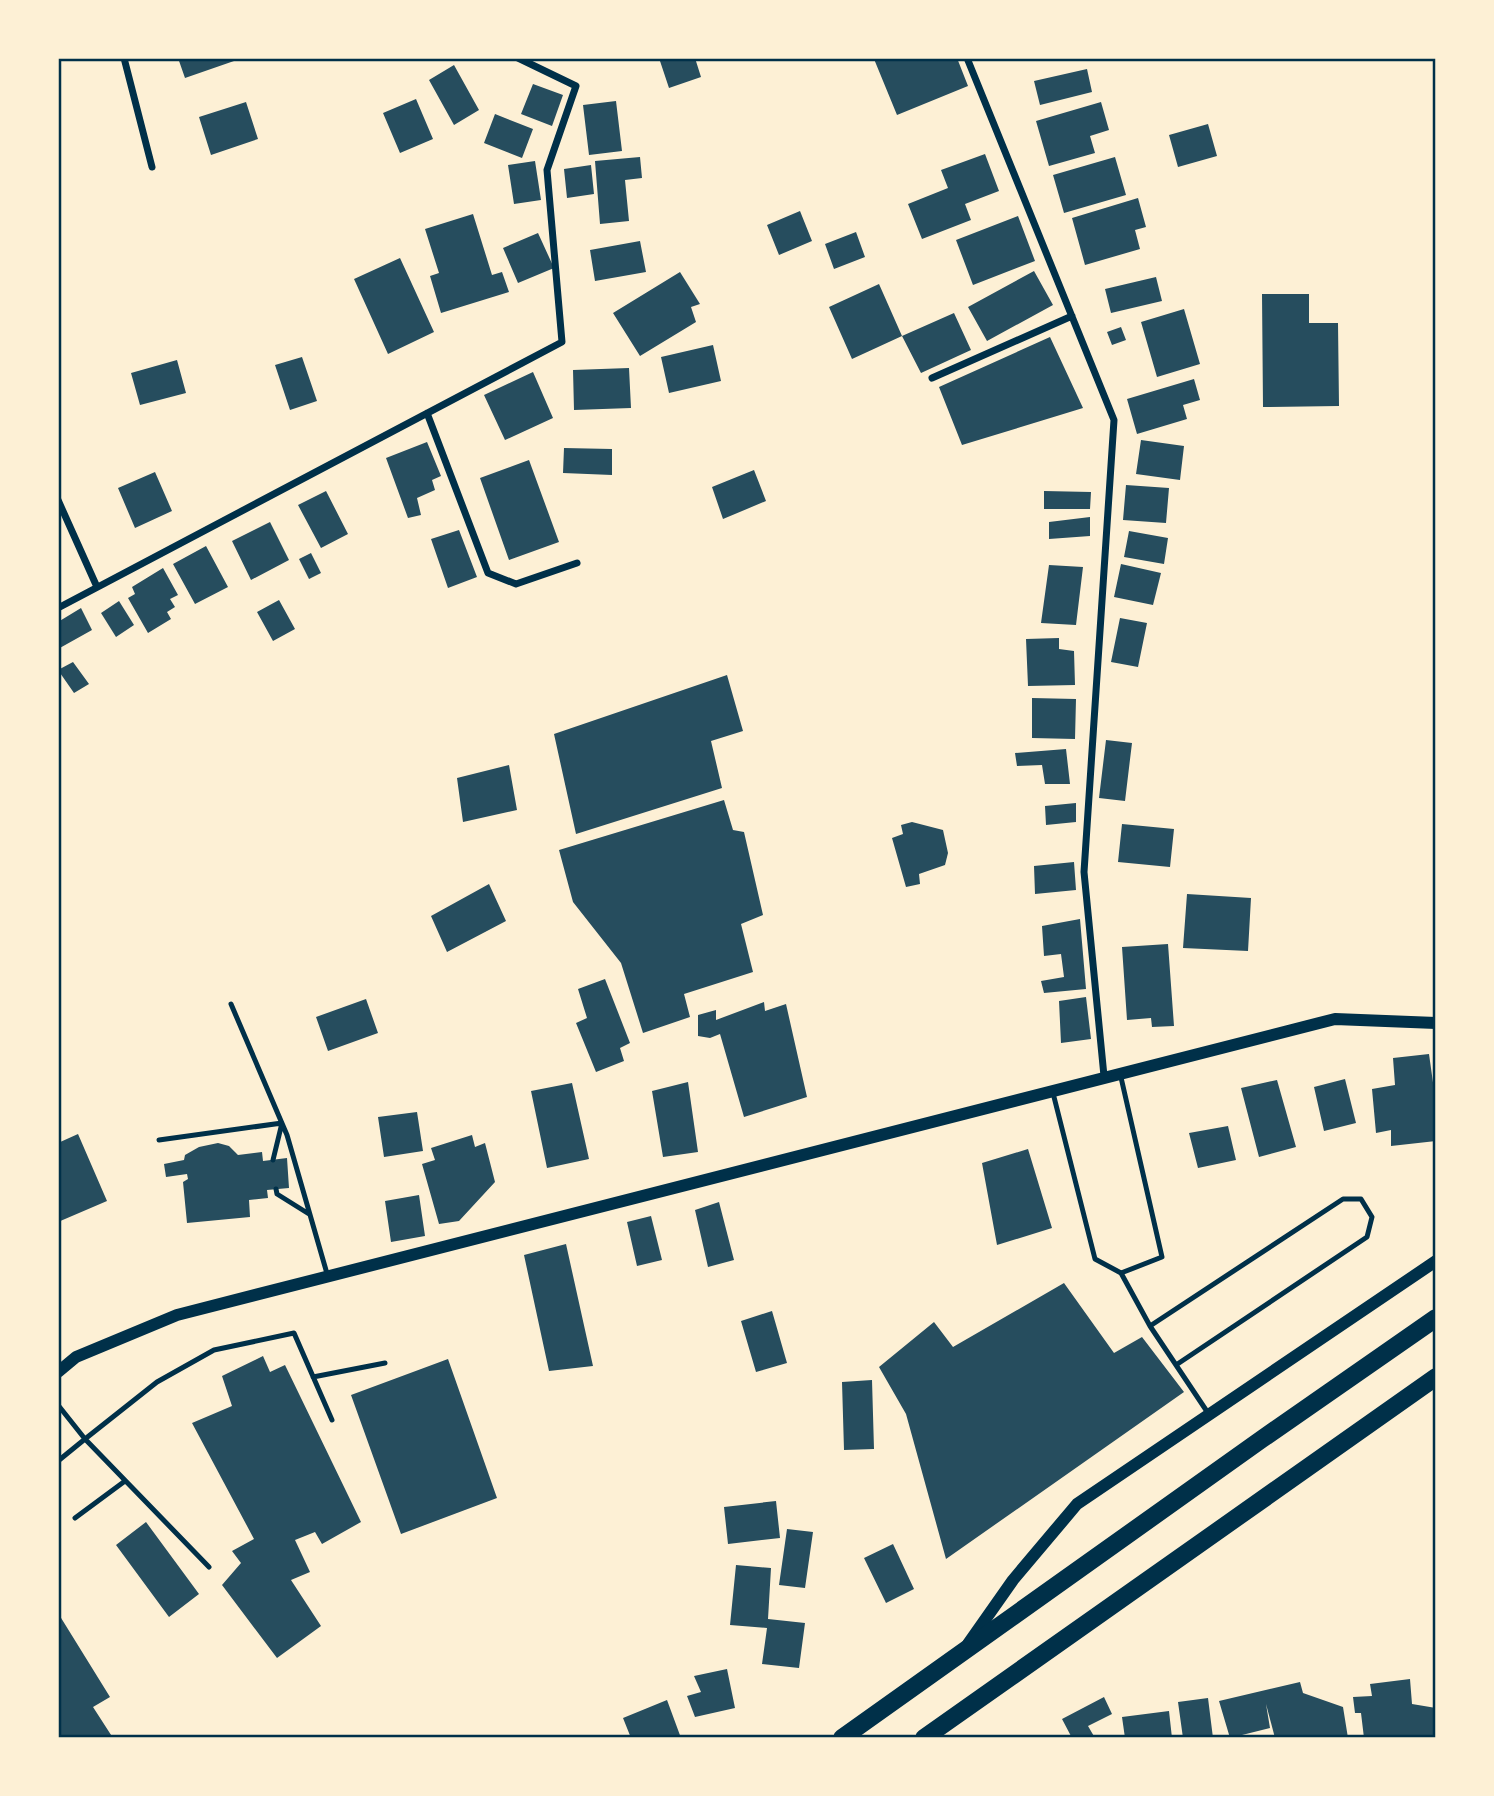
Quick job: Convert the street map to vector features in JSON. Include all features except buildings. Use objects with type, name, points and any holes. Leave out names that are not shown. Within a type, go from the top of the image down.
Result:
[{"type":"main road","points":[[842,1738],[1262,1438],[1436,1318]]},
{"type":"main road","points":[[924,1738],[1436,1377]]},
{"type":"street","points":[[124,58],[152,167]]},
{"type":"street","points":[[58,608],[562,342],[547,170],[576,86],[518,58]]},
{"type":"street","points":[[967,58],[1114,420],[1084,872],[1104,1076]]},
{"type":"street","points":[[932,379],[1072,316]]},
{"type":"street","points":[[427,413],[488,573],[516,584],[577,563]]},
{"type":"street","points":[[58,500],[97,587]]},
{"type":"street","points":[[58,1371],[76,1356],[177,1315],[1104,1076],[1335,1019],[1436,1023]]},
{"type":"street","points":[[961,1654],[1013,1580],[1077,1504],[1436,1261]]},
{"type":"lane","points":[[231,1004],[282,1123],[328,1277]]},
{"type":"lane","points":[[1119,1073],[1163,1257],[1121,1273]]},
{"type":"lane","points":[[1053,1090],[1095,1259],[1121,1273],[1150,1325],[1209,1415]]},
{"type":"lane","points":[[159,1140],[282,1123]]},
{"type":"lane","points":[[273,1160],[282,1123]]},
{"type":"lane","points":[[276,1189],[277,1194],[310,1215]]},
{"type":"lane","points":[[1150,1325],[1343,1199],[1361,1199],[1372,1217],[1367,1237],[1176,1365]]},
{"type":"lane","points":[[58,1461],[156,1382],[214,1350],[294,1333],[332,1420]]},
{"type":"lane","points":[[313,1377],[385,1363]]},
{"type":"lane","points":[[58,1405],[85,1439],[209,1567]]},
{"type":"lane","points":[[75,1518],[125,1481]]}]
